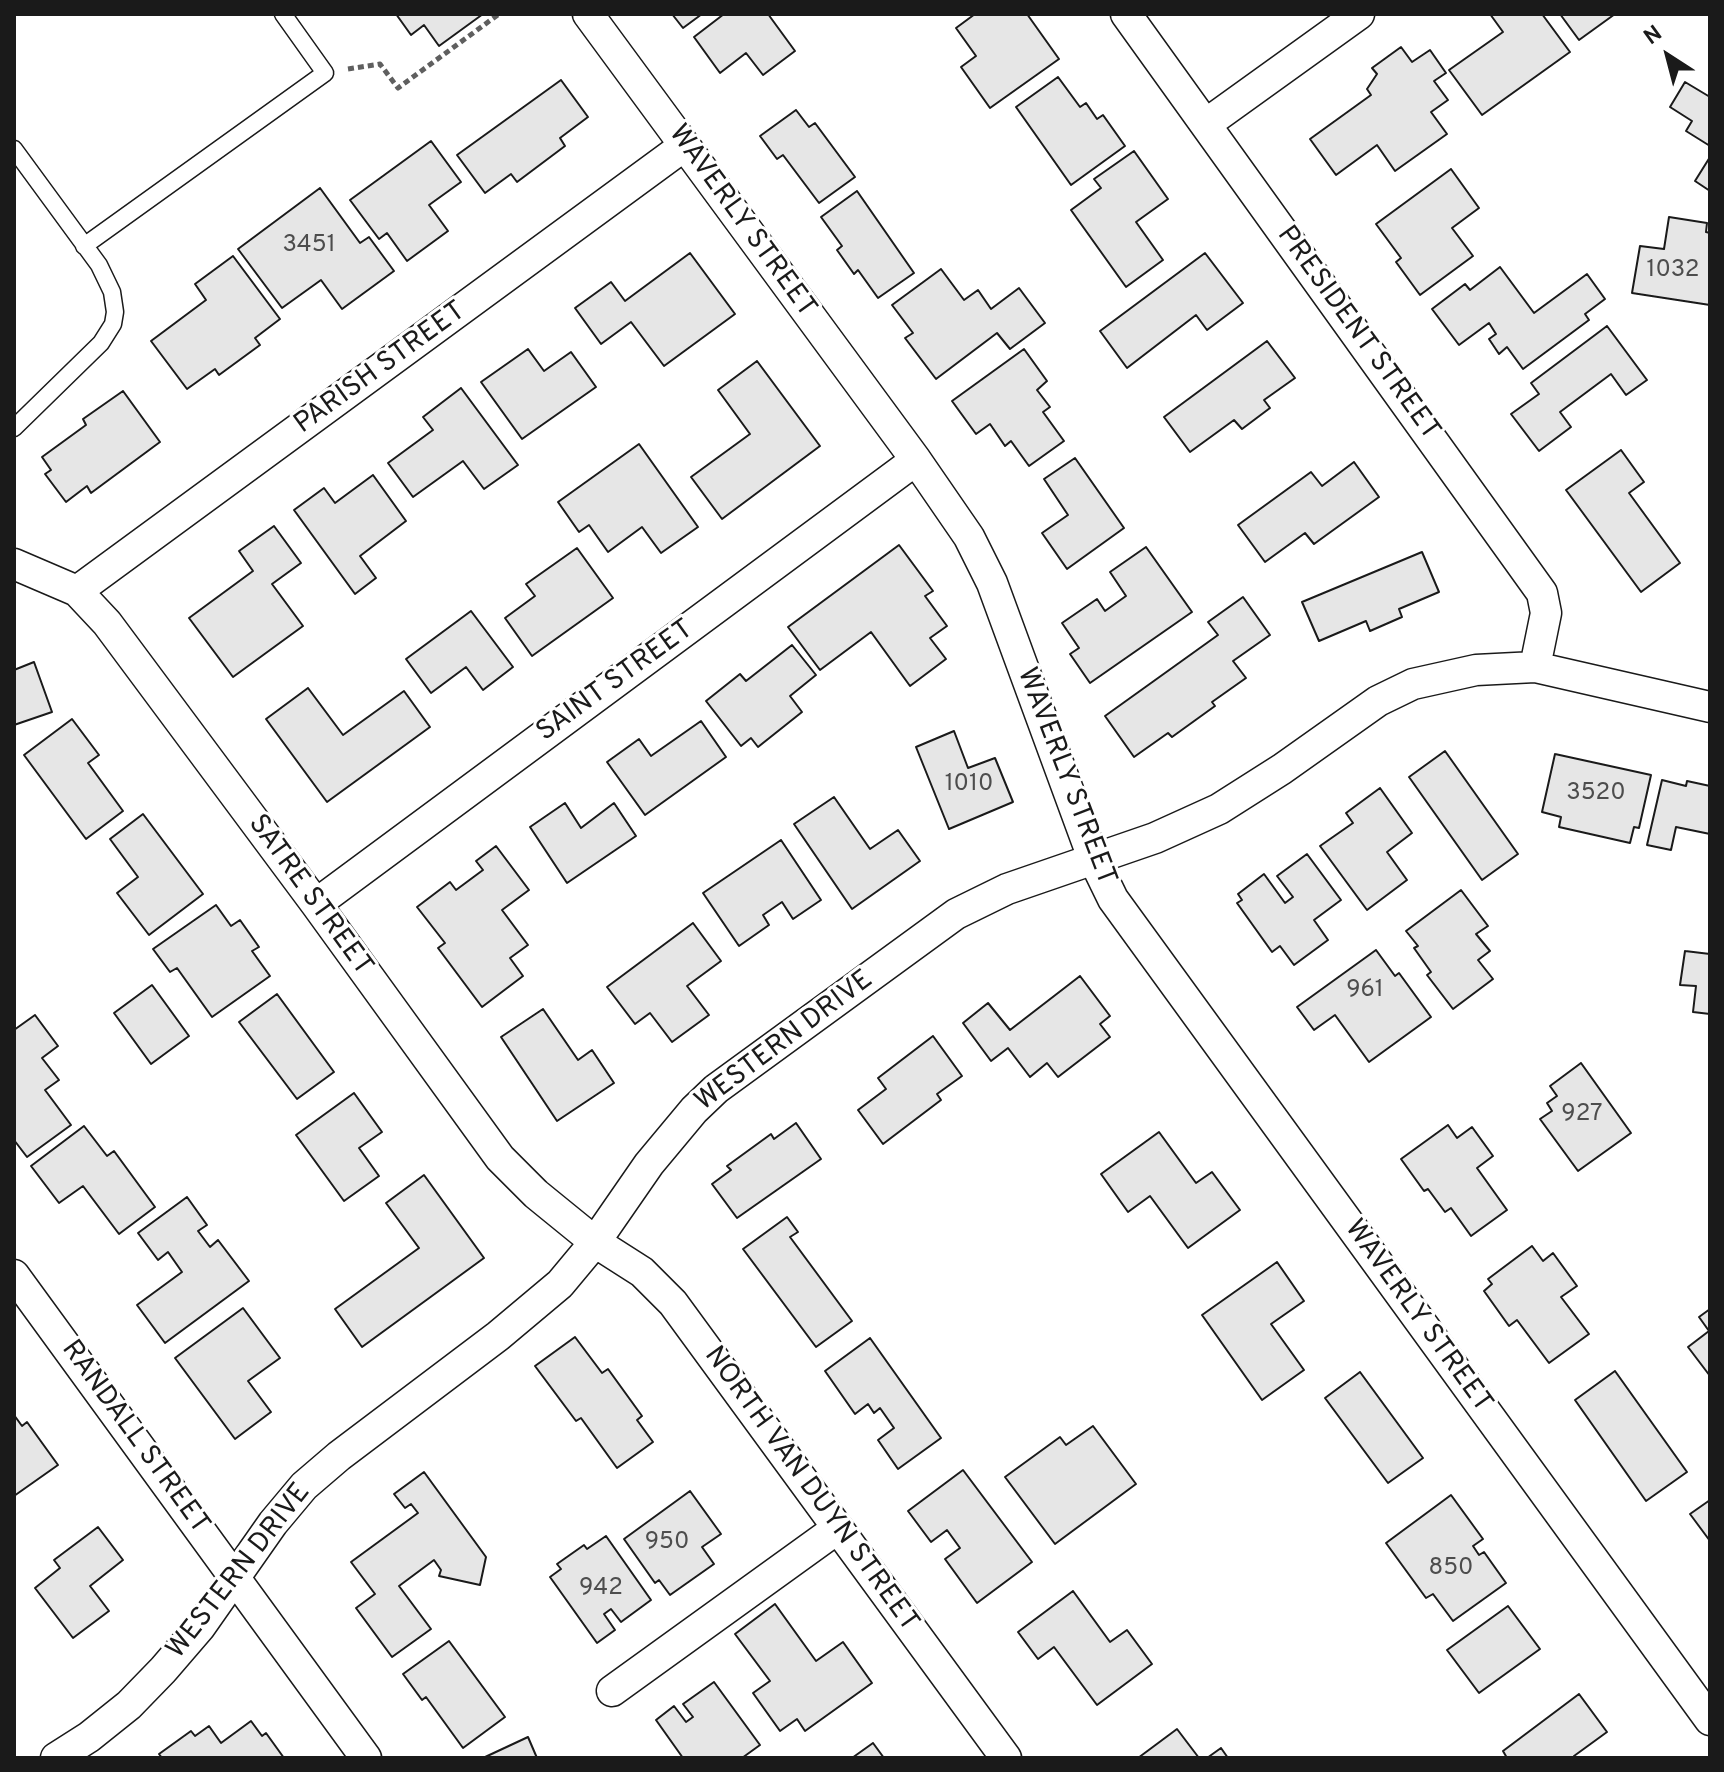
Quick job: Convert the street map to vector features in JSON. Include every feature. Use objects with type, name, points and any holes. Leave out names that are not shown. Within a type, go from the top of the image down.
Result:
[{"type":"street","name":"WAVERLY STREET","points":[[588,14],[916,460],[969,537],[992,583],[1093,858],[1113,899],[1710,1720]]},
{"type":"street","name":"PRESIDENT STREET","points":[[1126,14],[1542,593],[1546,613],[1535,667]]},
{"type":"street","points":[[1206,124],[1359,14]]},
{"type":"street","name":"PARISH STREET","points":[[77,591],[684,146]]},
{"type":"street","name":"SAINT STREET","points":[[316,904],[916,460]]},
{"type":"street","name":"SATRE STREET","points":[[14,564],[77,591],[107,623],[500,1158],[536,1194],[595,1242]]},
{"type":"street","name":"WESTERN DRIVE","points":[[56,1758],[129,1705],[200,1627],[273,1523],[304,1486],[560,1284],[595,1242],[670,1136],[716,1089],[956,914],[1007,889],[1155,838],[1219,809],[1378,701],[1413,684],[1476,670],[1535,667],[1710,707]]},
{"type":"street","name":"NORTH VAN DUYN STREET","points":[[595,1242],[642,1272],[673,1303],[1006,1758]]},
{"type":"street","name":"RANDALL STREET","points":[[14,1275],[366,1758]]},
{"type":"street","points":[[612,1691],[838,1528]]},
{"type":"lane","points":[[84,246],[325,73],[283,14]]},
{"type":"lane","points":[[14,149],[99,265],[112,292],[115,312],[113,324],[101,343],[14,428]]},
{"type":"path","points":[[325,73],[380,64],[398,88],[499,14]]},
{"type":"building","points":[[396,14],[483,14],[439,46],[424,25],[411,35]]},
{"type":"building","points":[[672,14],[702,14],[683,28]]},
{"type":"building","points":[[724,14],[768,14],[795,51],[763,75],[746,53],[720,73],[694,37]]},
{"type":"building","points":[[975,14],[1027,14],[1059,59],[990,108],[961,67],[976,56],[956,28]]},
{"type":"building","points":[[1490,14],[1542,14],[1570,52],[1482,115],[1449,70],[1503,32]]},
{"type":"building","points":[[1560,14],[1615,14],[1579,40]]},
{"type":"building","points":[[1401,47],[1412,62],[1430,50],[1446,73],[1434,81],[1448,100],[1431,112],[1447,134],[1395,171],[1377,145],[1336,175],[1310,139],[1371,95],[1367,89],[1377,74],[1372,68]]},
{"type":"building","points":[[1058,77],[1080,107],[1086,103],[1097,119],[1103,115],[1125,146],[1071,185],[1016,107]]},
{"type":"building","points":[[561,80],[588,117],[560,138],[565,146],[517,182],[511,174],[485,193],[457,155]]},
{"type":"building","points":[[1685,82],[1710,97],[1710,146],[1686,131],[1692,121],[1670,107]]},
{"type":"building","points":[[796,110],[809,127],[815,123],[855,177],[819,203],[783,155],[777,159],[760,136]]},
{"type":"building","points":[[431,141],[461,182],[429,205],[448,231],[407,261],[387,233],[379,239],[350,200]]},
{"type":"building","points":[[1134,151],[1168,199],[1136,222],[1163,260],[1126,287],[1071,210],[1101,188],[1094,179]]},
{"type":"building","points":[[1710,157],[1710,191],[1695,181]]},
{"type":"building","points":[[1451,169],[1479,208],[1452,228],[1473,256],[1420,295],[1396,262],[1401,258],[1376,224]]},
{"type":"building","points":[[320,188],[360,243],[369,237],[394,271],[342,309],[321,280],[282,308],[238,249]]},
{"type":"building","points":[[857,191],[914,273],[878,298],[858,270],[854,274],[837,250],[842,246],[821,217]]},
{"type":"building","points":[[1669,217],[1707,223],[1706,232],[1710,233],[1710,305],[1632,293],[1640,246],[1664,249]]},
{"type":"building","points":[[690,253],[735,314],[664,366],[631,322],[601,344],[575,308],[611,282],[625,301]]},
{"type":"building","points":[[1205,253],[1243,303],[1207,330],[1196,315],[1127,368],[1100,331]]},
{"type":"building","points":[[233,256],[280,319],[255,338],[260,345],[219,375],[215,369],[187,389],[151,341],[206,300],[195,284]]},
{"type":"building","points":[[1500,267],[1534,313],[1587,274],[1605,299],[1585,314],[1589,320],[1523,369],[1507,347],[1499,354],[1489,339],[1496,334],[1489,323],[1459,345],[1432,309],[1465,284],[1470,290]]},
{"type":"building","points":[[941,269],[964,300],[978,290],[991,309],[1019,288],[1045,323],[1010,349],[997,333],[936,379],[905,338],[913,333],[892,305]]},
{"type":"building","points":[[1607,326],[1647,380],[1626,395],[1611,374],[1560,412],[1571,427],[1539,451],[1511,414],[1539,394],[1531,383]]},
{"type":"building","points":[[1267,341],[1295,378],[1264,400],[1270,408],[1242,429],[1234,420],[1190,452],[1164,417]]},
{"type":"building","points":[[528,349],[544,371],[571,352],[596,387],[522,439],[481,382]]},
{"type":"building","points":[[1024,349],[1047,381],[1037,390],[1050,407],[1043,412],[1064,441],[1029,466],[1011,441],[1005,446],[990,424],[976,434],[952,401]]},
{"type":"building","points":[[757,361],[820,446],[722,519],[691,477],[750,434],[718,390]]},
{"type":"building","points":[[461,388],[518,465],[484,489],[463,461],[413,497],[388,463],[433,430],[423,417]]},
{"type":"building","points":[[123,391],[160,442],[91,493],[87,486],[66,502],[45,474],[51,470],[42,457],[86,425],[83,419]]},
{"type":"building","points":[[639,444],[698,527],[661,553],[642,527],[608,552],[589,525],[579,532],[558,502]]},
{"type":"building","points":[[1621,450],[1644,482],[1629,493],[1680,563],[1641,592],[1566,490]]},
{"type":"building","points":[[1075,458],[1124,528],[1067,569],[1042,533],[1068,515],[1044,479]]},
{"type":"building","points":[[1354,462],[1379,497],[1314,544],[1305,533],[1265,562],[1238,525],[1311,472],[1322,486]]},
{"type":"building","points":[[373,475],[406,521],[360,556],[376,578],[355,594],[294,510],[324,488],[335,503]]},
{"type":"building","points":[[274,526],[301,563],[272,584],[303,626],[233,677],[189,618],[253,571],[239,551]]},
{"type":"building","points":[[899,545],[933,591],[925,596],[947,626],[930,638],[946,659],[910,686],[871,632],[820,670],[788,627]]},
{"type":"building","points":[[1146,547],[1192,612],[1090,683],[1070,654],[1079,648],[1062,623],[1097,599],[1105,611],[1126,596],[1110,572]]},
{"type":"building","points":[[577,548],[613,598],[532,656],[505,618],[535,596],[526,584]]},
{"type":"building","points":[[1422,552],[1439,592],[1399,609],[1402,617],[1370,631],[1366,621],[1319,641],[1302,602]]},
{"type":"building","points":[[1243,597],[1270,635],[1233,661],[1246,678],[1212,702],[1215,706],[1172,737],[1168,733],[1134,757],[1105,716],[1218,635],[1208,622]]},
{"type":"building","points":[[471,611],[513,667],[483,690],[466,667],[431,693],[406,659]]},
{"type":"building","points":[[792,645],[816,675],[790,696],[802,712],[758,747],[751,738],[741,746],[706,701],[740,674],[746,681]]},
{"type":"building","points":[[34,662],[52,712],[14,725],[14,670]]},
{"type":"building","points":[[308,688],[343,735],[404,691],[430,727],[327,802],[266,719]]},
{"type":"building","points":[[72,719],[99,755],[88,763],[123,811],[86,839],[24,755]]},
{"type":"building","points":[[701,721],[726,757],[645,815],[607,762],[639,739],[651,756]]},
{"type":"building","points":[[954,731],[968,768],[995,758],[1013,802],[949,829],[916,747]]},
{"type":"building","points":[[1445,751],[1518,854],[1482,880],[1409,777]]},
{"type":"building","points":[[1555,754],[1651,775],[1639,828],[1634,827],[1630,843],[1559,827],[1561,817],[1542,812]]},
{"type":"building","points":[[1662,780],[1686,786],[1687,781],[1710,786],[1710,834],[1676,827],[1671,850],[1647,845]]},
{"type":"building","points":[[1380,788],[1412,833],[1387,852],[1407,880],[1367,910],[1320,846],[1353,823],[1346,813]]},
{"type":"building","points":[[834,797],[870,849],[898,830],[920,861],[852,909],[794,824]]},
{"type":"building","points":[[565,803],[581,828],[614,803],[636,836],[567,883],[530,827]]},
{"type":"building","points":[[143,814],[203,894],[149,935],[117,893],[138,877],[110,839]]},
{"type":"building","points":[[781,840],[821,900],[793,919],[782,902],[763,915],[769,925],[739,946],[703,893]]},
{"type":"building","points":[[496,846],[529,890],[502,910],[528,945],[510,958],[523,976],[482,1007],[438,948],[445,943],[417,907],[450,882],[456,890],[483,870],[476,861]]},
{"type":"building","points":[[1307,854],[1341,900],[1314,920],[1328,940],[1294,965],[1280,946],[1272,952],[1237,903],[1242,900],[1238,894],[1264,874],[1285,903],[1293,897],[1277,876]]},
{"type":"building","points":[[1461,890],[1488,926],[1476,934],[1490,951],[1478,960],[1493,979],[1453,1009],[1427,975],[1431,972],[1414,948],[1418,946],[1406,931]]},
{"type":"building","points":[[216,905],[231,926],[240,920],[259,947],[252,951],[270,976],[212,1017],[177,968],[170,972],[153,949]]},
{"type":"building","points":[[693,923],[721,961],[687,986],[709,1015],[672,1042],[650,1013],[635,1024],[607,987]]},
{"type":"building","points":[[1376,950],[1395,976],[1399,973],[1431,1017],[1369,1062],[1335,1015],[1314,1030],[1297,1007]]},
{"type":"building","points":[[1685,951],[1710,954],[1710,1014],[1693,1012],[1696,986],[1680,985]]},
{"type":"building","points":[[1080,976],[1110,1016],[1100,1024],[1110,1037],[1058,1077],[1047,1063],[1030,1077],[1008,1048],[991,1061],[963,1023],[988,1003],[1010,1030]]},
{"type":"building","points":[[152,985],[189,1036],[151,1064],[114,1013]]},
{"type":"building","points":[[277,994],[334,1072],[297,1099],[239,1022]]},
{"type":"building","points":[[543,1009],[578,1060],[592,1050],[614,1083],[557,1121],[501,1037]]},
{"type":"building","points":[[35,1015],[58,1046],[42,1058],[59,1080],[45,1090],[71,1125],[27,1157],[14,1140],[14,1030]]},
{"type":"building","points":[[933,1036],[962,1076],[937,1094],[941,1100],[883,1144],[858,1110],[886,1089],[878,1078]]},
{"type":"building","points":[[1581,1063],[1631,1133],[1578,1171],[1540,1119],[1552,1111],[1547,1103],[1557,1096],[1550,1086]]},
{"type":"building","points":[[354,1093],[382,1132],[359,1148],[379,1176],[344,1201],[296,1135]]},
{"type":"building","points":[[796,1123],[821,1159],[737,1218],[712,1184],[731,1170],[727,1166],[771,1134],[774,1139]]},
{"type":"building","points":[[1448,1125],[1457,1138],[1472,1127],[1493,1156],[1477,1168],[1507,1210],[1471,1236],[1451,1208],[1445,1212],[1428,1189],[1424,1191],[1401,1159]]},
{"type":"building","points":[[84,1126],[107,1156],[114,1151],[155,1207],[119,1234],[83,1186],[59,1203],[31,1166]]},
{"type":"building","points":[[1159,1132],[1196,1183],[1212,1172],[1240,1210],[1188,1248],[1150,1196],[1128,1212],[1101,1174]]},
{"type":"building","points":[[424,1175],[484,1258],[362,1347],[335,1309],[419,1248],[386,1203]]},
{"type":"building","points":[[187,1197],[207,1225],[198,1231],[210,1247],[218,1240],[249,1281],[165,1343],[137,1305],[182,1272],[168,1252],[158,1260],[138,1233]]},
{"type":"building","points":[[787,1217],[798,1232],[790,1237],[852,1321],[816,1347],[743,1249]]},
{"type":"building","points":[[1532,1246],[1543,1261],[1553,1253],[1577,1286],[1561,1297],[1589,1334],[1549,1363],[1517,1320],[1509,1326],[1484,1291],[1492,1284],[1488,1279]]},
{"type":"building","points":[[1277,1262],[1304,1301],[1271,1324],[1304,1370],[1262,1400],[1202,1315]]},
{"type":"building","points":[[243,1308],[280,1358],[248,1381],[271,1412],[235,1439],[175,1358]]},
{"type":"building","points":[[1710,1309],[1710,1376],[1688,1347],[1709,1331],[1699,1317]]},
{"type":"building","points":[[575,1337],[602,1373],[608,1369],[642,1416],[637,1420],[653,1442],[617,1468],[581,1418],[576,1421],[535,1366]]},
{"type":"building","points":[[870,1338],[941,1438],[898,1469],[878,1440],[894,1428],[880,1408],[874,1413],[868,1404],[855,1414],[825,1371]]},
{"type":"building","points":[[1615,1371],[1687,1472],[1646,1501],[1575,1400]]},
{"type":"building","points":[[1360,1372],[1423,1458],[1388,1483],[1325,1398]]},
{"type":"building","points":[[14,1415],[22,1426],[27,1422],[58,1465],[14,1496]]},
{"type":"building","points":[[1093,1426],[1136,1484],[1055,1544],[1005,1477],[1060,1437],[1066,1445]]},
{"type":"building","points":[[963,1470],[1032,1562],[977,1603],[945,1559],[960,1548],[947,1530],[931,1542],[908,1511]]},
{"type":"building","points":[[424,1472],[486,1557],[480,1585],[439,1576],[441,1570],[434,1560],[399,1586],[431,1629],[392,1657],[356,1608],[375,1594],[351,1562],[418,1513],[411,1504],[405,1508],[394,1494]]},
{"type":"building","points":[[690,1491],[721,1534],[702,1547],[714,1564],[670,1595],[659,1580],[655,1583],[624,1539]]},
{"type":"building","points":[[1451,1495],[1483,1539],[1473,1546],[1479,1555],[1484,1552],[1506,1583],[1453,1621],[1433,1594],[1426,1598],[1386,1543]]},
{"type":"building","points":[[1710,1500],[1710,1541],[1690,1514]]},
{"type":"building","points":[[98,1527],[123,1560],[90,1586],[109,1611],[73,1638],[35,1588],[60,1568],[54,1560]]},
{"type":"building","points":[[606,1536],[651,1600],[621,1622],[611,1609],[604,1614],[615,1630],[597,1643],[550,1577],[561,1569],[557,1564],[584,1545],[587,1549]]},
{"type":"building","points":[[1073,1591],[1110,1642],[1127,1630],[1152,1664],[1097,1705],[1054,1647],[1038,1659],[1018,1632]]},
{"type":"building","points":[[775,1604],[816,1661],[843,1642],[872,1683],[805,1731],[797,1719],[780,1731],[753,1693],[770,1681],[735,1634]]},
{"type":"building","points":[[1508,1606],[1540,1649],[1479,1693],[1447,1650]]},
{"type":"building","points":[[449,1641],[505,1717],[463,1748],[426,1697],[422,1700],[403,1674]]},
{"type":"building","points":[[714,1682],[760,1745],[742,1758],[683,1758],[656,1720],[674,1706],[686,1722],[693,1717],[683,1704]]},
{"type":"building","points":[[1579,1694],[1607,1732],[1575,1758],[1507,1758],[1503,1751]]},
{"type":"building","points":[[251,1721],[262,1736],[266,1733],[284,1758],[162,1758],[159,1754],[191,1731],[195,1736],[209,1726],[221,1743]]},
{"type":"building","points":[[1177,1729],[1199,1758],[1138,1758]]},
{"type":"building","points":[[528,1737],[537,1758],[483,1758]]},
{"type":"building","points":[[873,1743],[884,1758],[852,1758]]},
{"type":"building","points":[[1221,1748],[1228,1758],[1207,1758]]}]
